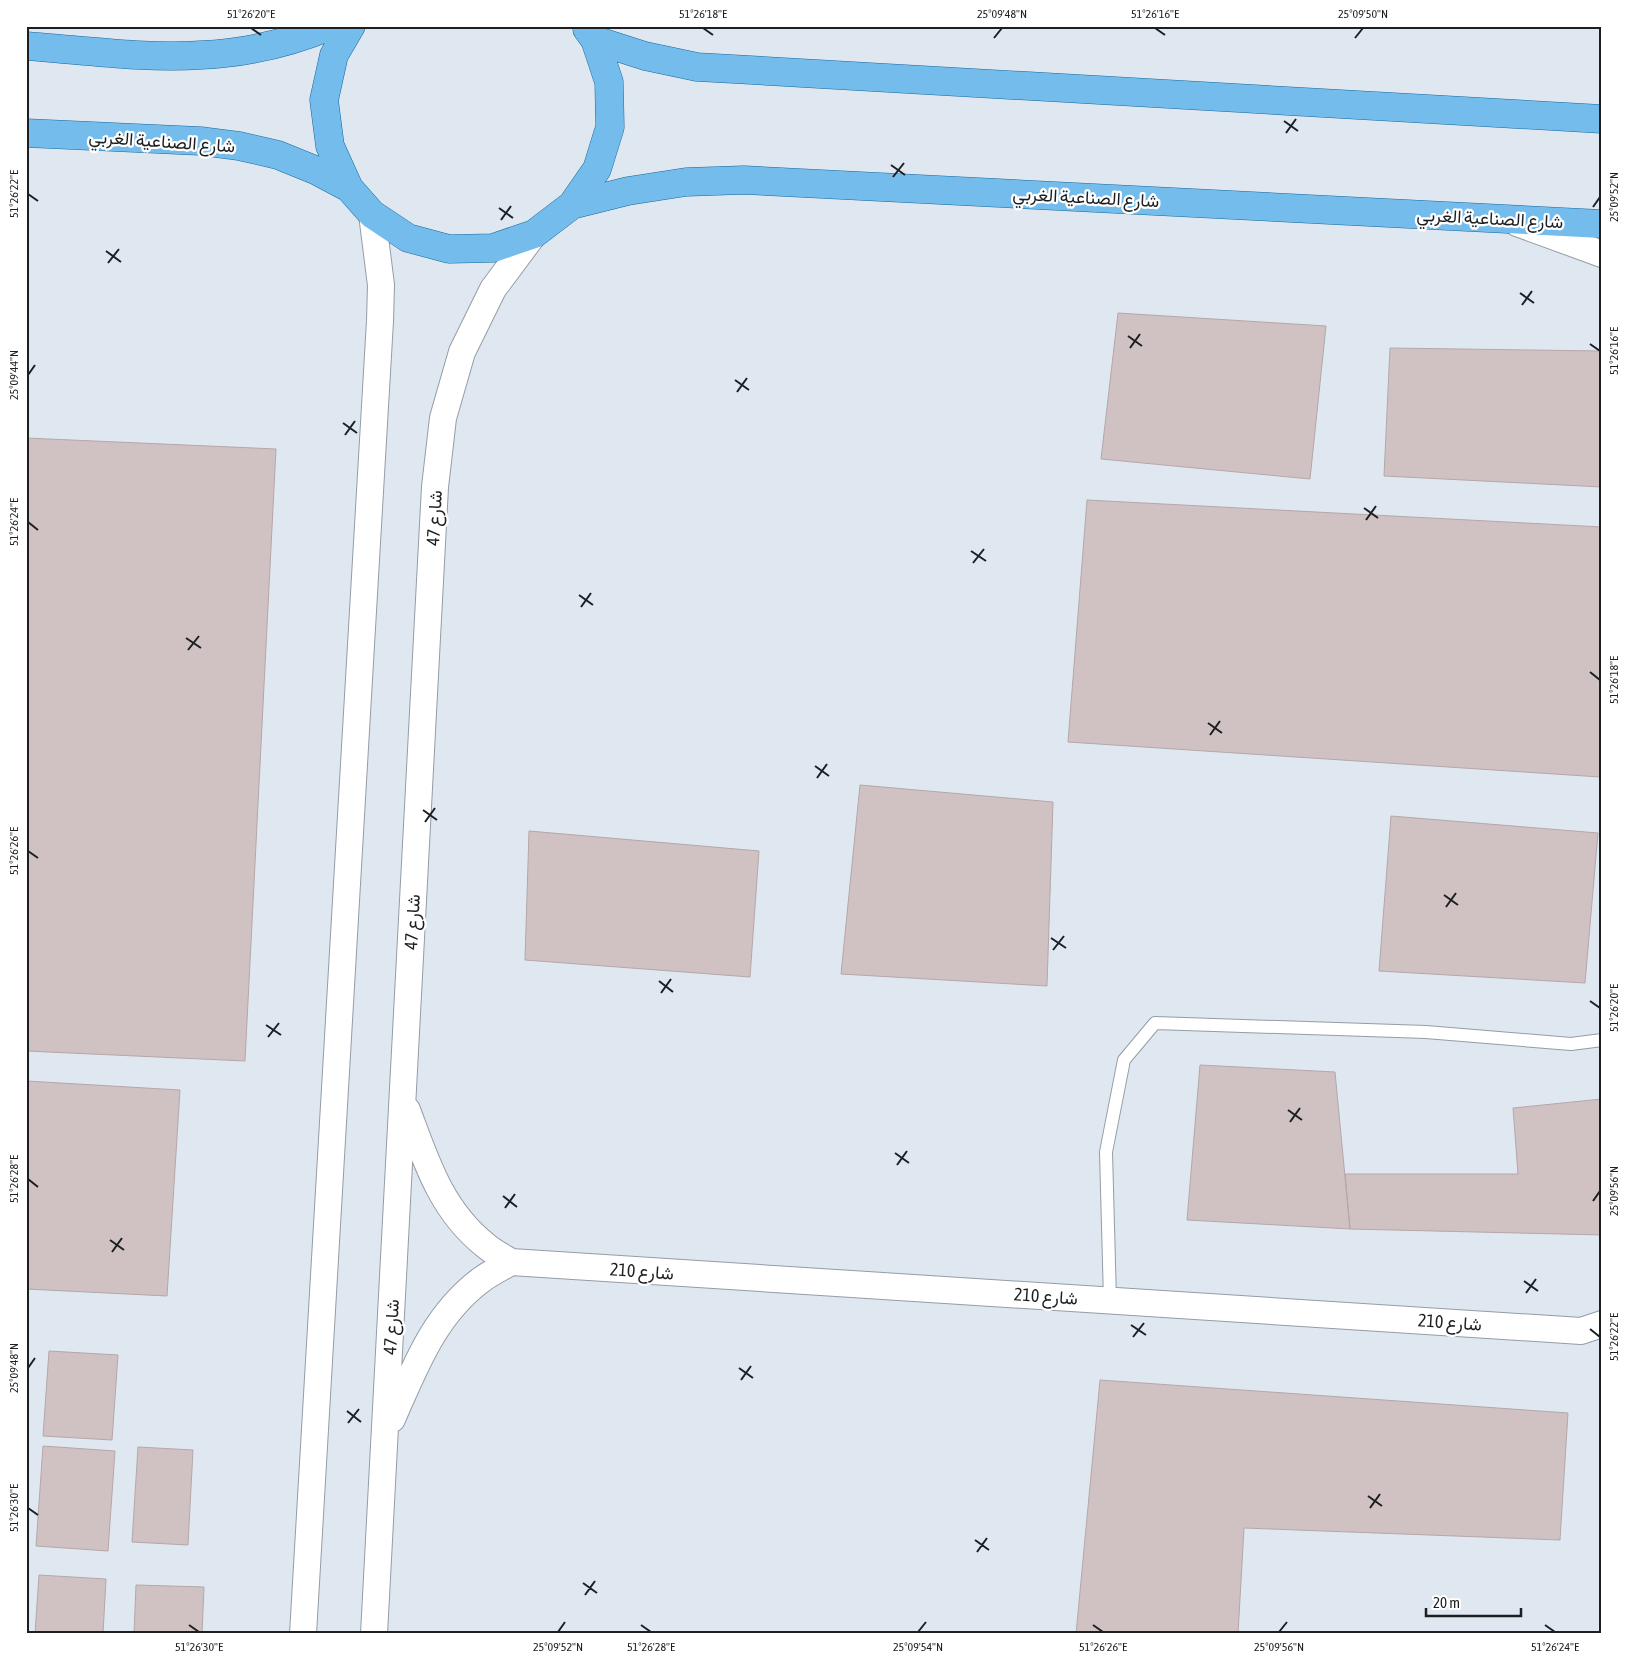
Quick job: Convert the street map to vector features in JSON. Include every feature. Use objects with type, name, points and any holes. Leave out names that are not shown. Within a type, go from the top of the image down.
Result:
[{"type":"main road","points":[[26,46],[200,56],[255,50],[307,36],[330,26]]},
{"type":"main road","points":[[351,26],[334,54],[324,100],[330,146],[350,188],[372,214],[408,238],[450,249],[493,248],[534,234],[572,205],[597,169],[610,127],[609,82],[590,33]]},
{"type":"main road","points":[[590,33],[645,56],[697,67],[1602,119]]},
{"type":"main road","name":"شارع الصناعية الغربي","points":[[26,133],[200,141],[239,146],[278,156],[315,170],[350,188]]},
{"type":"main road","name":"شارع الصناعية الغربي","points":[[572,205],[628,191],[686,182],[744,180],[1602,224]]},
{"type":"street","points":[[303,1634],[380,321],[381,285],[372,214]]},
{"type":"street","points":[[1505,218],[1602,254]]},
{"type":"street","name":"شارع 47","points":[[374,1634],[435,486],[442,418],[462,352],[493,289],[534,234]]},
{"type":"street","name":"شارع 210","points":[[403,1099],[430,1172],[444,1199],[463,1224],[485,1245],[511,1262],[1595,1332]]},
{"type":"street","points":[[386,1434],[417,1361],[434,1330],[455,1303],[481,1280],[511,1262]]},
{"type":"lane","points":[[1110,1300],[1106,1152],[1124,1060],[1155,1023],[1426,1032],[1571,1044],[1602,1040]]},
{"type":"building","points":[[1118,313],[1326,326],[1310,479],[1101,459]]},
{"type":"building","points":[[1390,348],[1602,351],[1602,487],[1384,476]]},
{"type":"building","points":[[26,438],[276,449],[245,1061],[26,1051]]},
{"type":"building","points":[[1087,500],[1602,527],[1602,762],[1600,777],[1068,742]]},
{"type":"building","points":[[860,785],[1053,802],[1047,986],[841,974]]},
{"type":"building","points":[[1391,816],[1598,833],[1585,983],[1379,971]]},
{"type":"building","points":[[529,831],[759,851],[750,977],[525,960]]},
{"type":"building","points":[[1200,1065],[1335,1072],[1350,1229],[1187,1220]]},
{"type":"building","points":[[26,1081],[180,1090],[167,1296],[26,1289]]},
{"type":"building","points":[[1602,1099],[1602,1235],[1350,1229],[1345,1174],[1518,1174],[1513,1108]]},
{"type":"building","points":[[49,1351],[118,1355],[112,1440],[43,1436]]},
{"type":"building","points":[[1100,1380],[1568,1413],[1560,1540],[1244,1528],[1238,1634],[1076,1634]]},
{"type":"building","points":[[43,1446],[115,1451],[108,1551],[36,1546]]},
{"type":"building","points":[[138,1447],[193,1450],[188,1545],[132,1542]]},
{"type":"building","points":[[39,1575],[106,1579],[103,1634],[35,1634]]},
{"type":"building","points":[[136,1585],[204,1587],[202,1634],[134,1634]]}]
